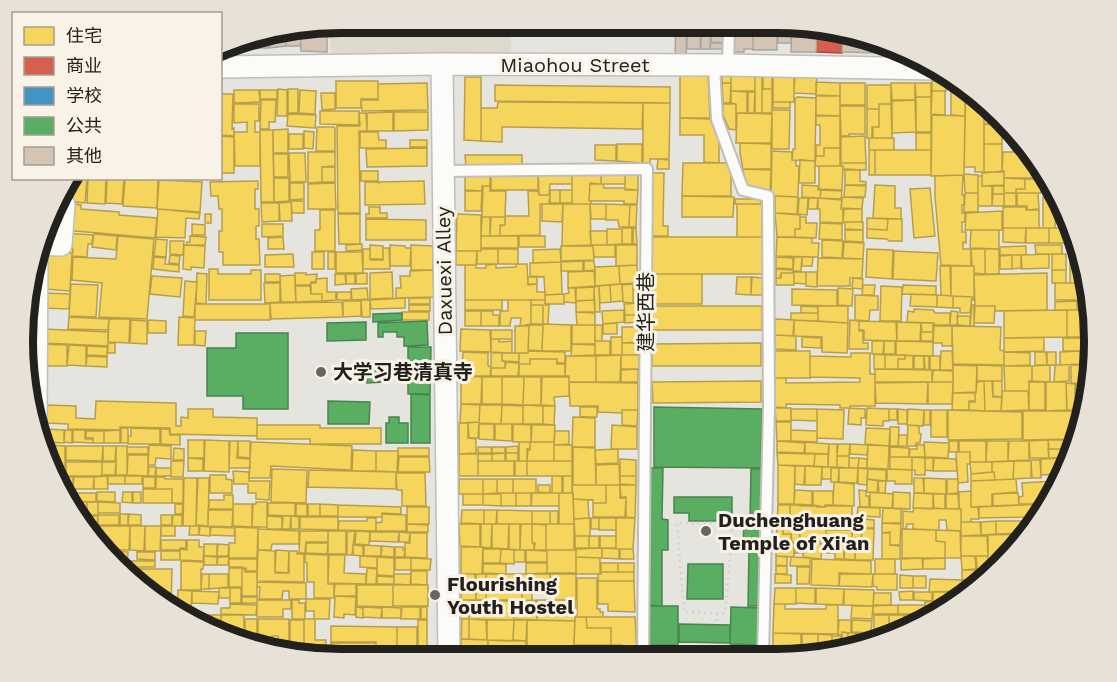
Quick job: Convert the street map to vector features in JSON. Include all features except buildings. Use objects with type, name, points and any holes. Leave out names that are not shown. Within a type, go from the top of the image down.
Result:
[{"type":"street","name":"Miaohou Street","points":[[222,67],[442,64],[918,68]]},
{"type":"street","name":"Daxuexi Alley","points":[[442,64],[449,649]]},
{"type":"street","points":[[48,244],[61,245],[64,207]]},
{"type":"street","points":[[36,383],[37,296]]},
{"type":"lane","points":[[727,33],[721,66],[717,119],[743,190],[768,196],[769,406],[763,649]]},
{"type":"lane","name":"建华西巷","points":[[443,171],[647,169],[643,649]]},
{"type":"path","points":[[677,523],[733,523],[725,613],[717,614],[684,612],[677,523]]},
{"type":"path","points":[[717,614],[717,622]]},
{"type":"shaded area","points":[[511,33],[511,57],[332,57],[330,39],[326,34]]},
{"type":"place","name":"大学习巷清真寺","points":[[321,372]]},
{"type":"place","name":"Duchenghuang Temple of Xi'an","points":[[706,531]]},
{"type":"place","name":"Flourishing Youth Hostel","points":[[435,595]]}]
